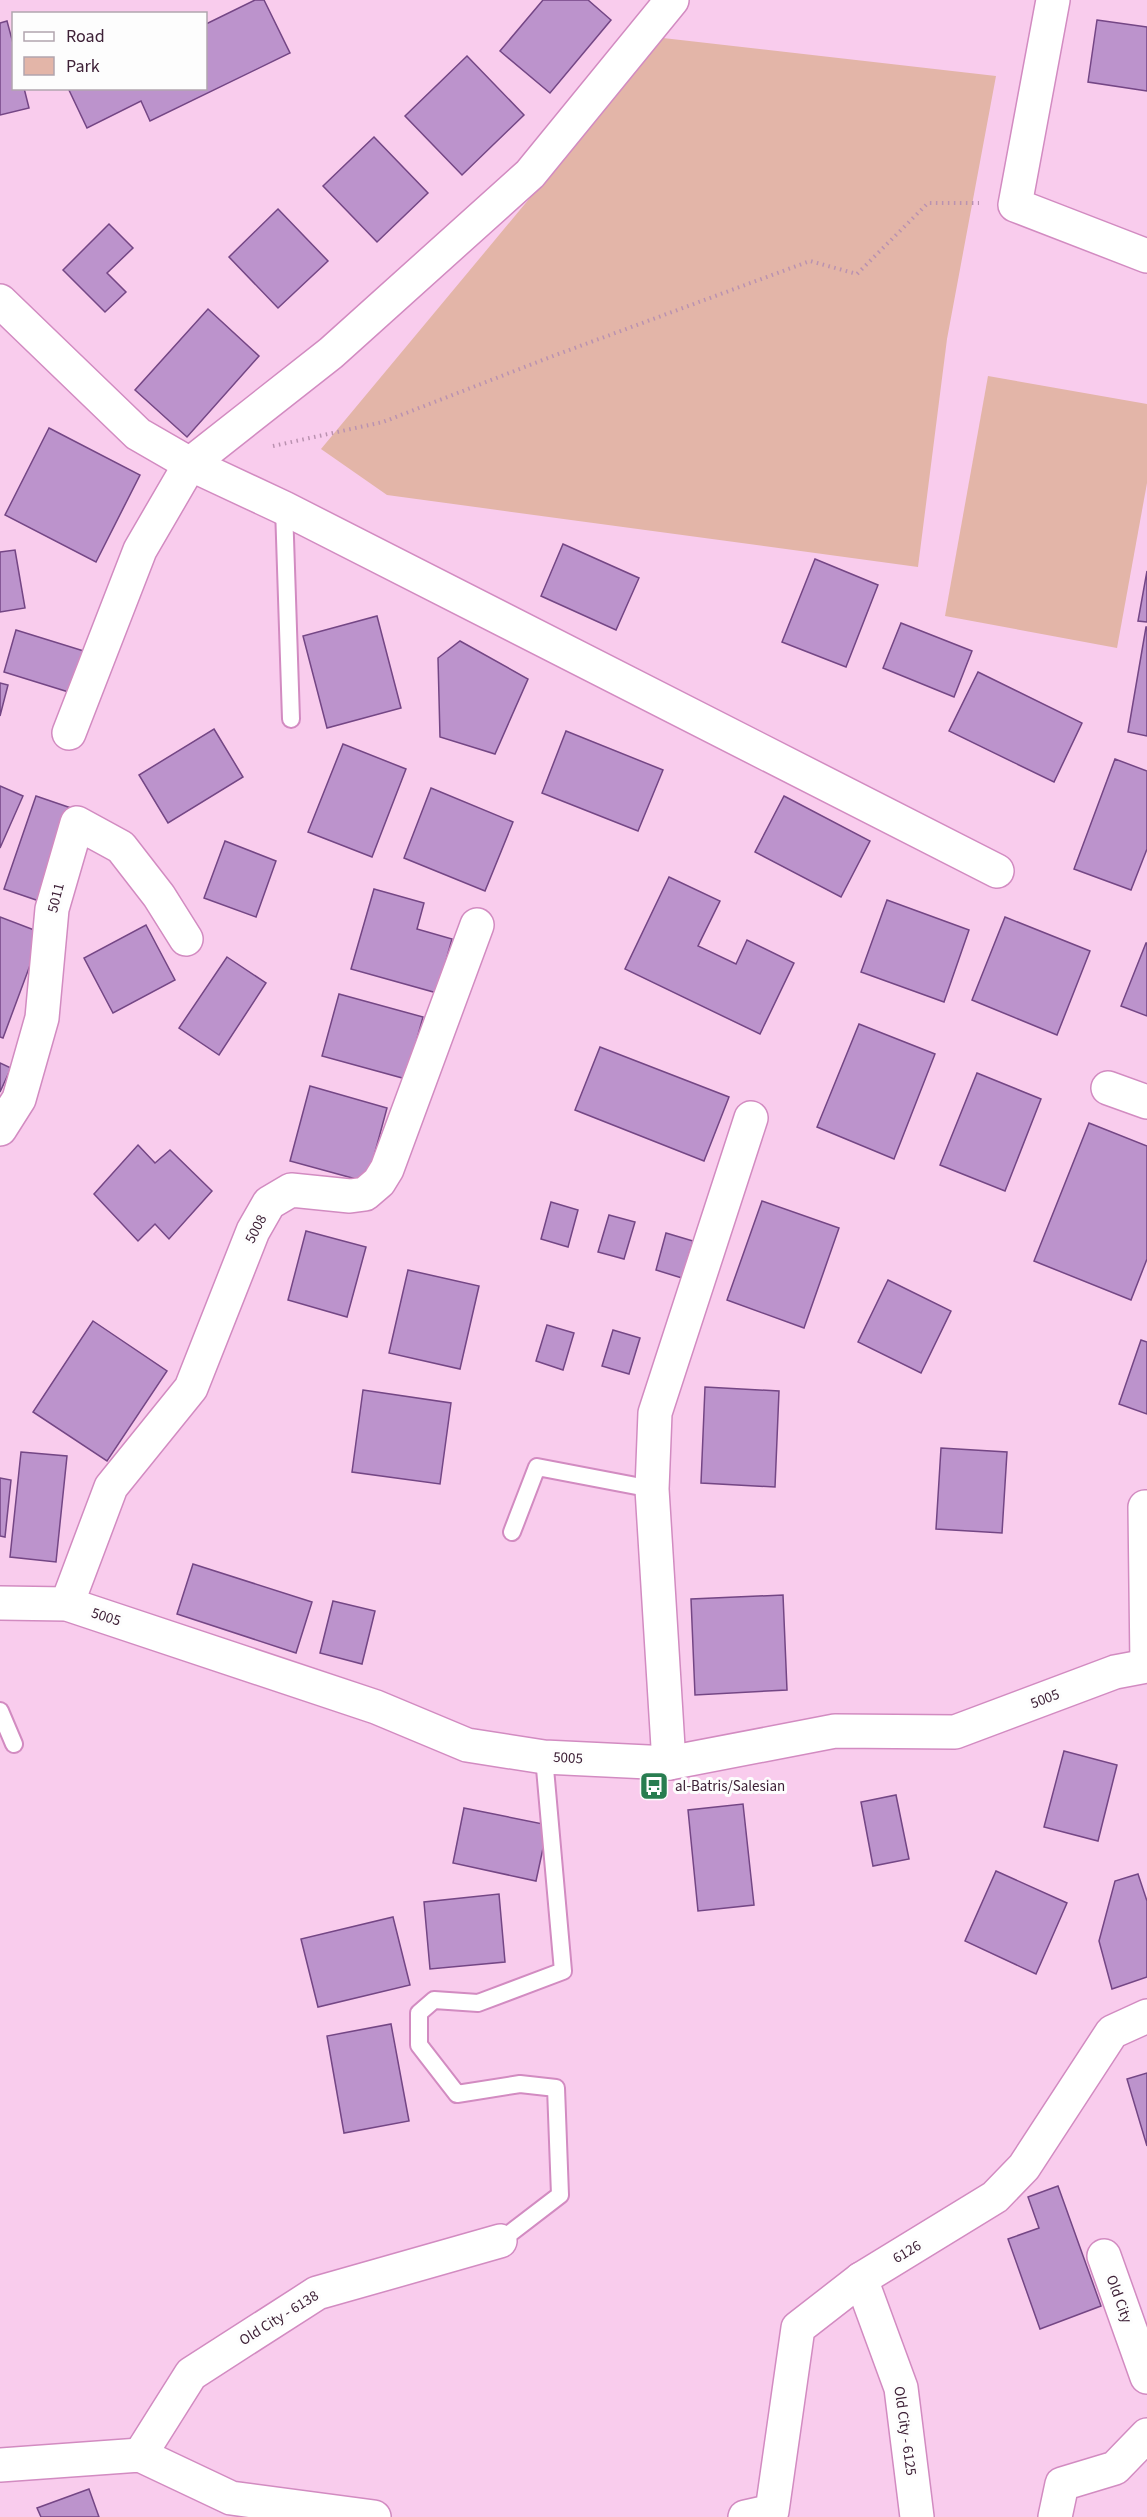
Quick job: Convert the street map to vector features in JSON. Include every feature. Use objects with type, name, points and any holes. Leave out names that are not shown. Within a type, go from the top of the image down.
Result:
[{"type":"street","points":[[69,733],[140,550],[190,464],[331,353],[530,174],[672,0]]},
{"type":"street","points":[[1053,0],[1015,205],[1147,256]]},
{"type":"street","points":[[0,301],[138,434],[190,464],[284,508],[996,871]]},
{"type":"street","name":"5011","points":[[0,1128],[19,1100],[42,1018],[52,909],[77,823],[121,847],[159,896],[186,939]]},
{"type":"street","name":"5008","points":[[67,1604],[111,1487],[191,1388],[253,1231],[269,1203],[291,1190],[350,1196],[365,1194],[379,1182],[387,1169],[477,925]]},
{"type":"street","points":[[1108,1088],[1147,1102]]},
{"type":"street","points":[[669,1763],[652,1489],[655,1413],[752,1118]]},
{"type":"street","points":[[1145,1507],[1147,1666]]},
{"type":"street","name":"5005","points":[[0,1603],[67,1604],[376,1707],[467,1745],[544,1757],[669,1763],[835,1731],[955,1732],[1115,1672],[1147,1666]]},
{"type":"street","name":"6126","points":[[745,2517],[772,2511],[798,2328],[861,2279],[994,2197],[1024,2168],[1112,2032],[1147,2016]]},
{"type":"street","name":"Old City - 6138","points":[[140,2455],[191,2373],[316,2293],[500,2241]]},
{"type":"street","name":"Old City","points":[[1104,2256],[1147,2377]]},
{"type":"street","name":"Old City - 6125","points":[[861,2279],[901,2388],[917,2517]]},
{"type":"street","points":[[1055,2517],[1062,2484],[1115,2468],[1147,2436]]},
{"type":"street","points":[[0,2465],[140,2455],[231,2498],[374,2517]]},
{"type":"lane","points":[[284,508],[291,719]]},
{"type":"lane","points":[[512,1532],[537,1467],[652,1489]]},
{"type":"lane","points":[[0,1711],[15,1744]]},
{"type":"lane","points":[[500,2241],[560,2195],[556,2088],[520,2084],[457,2094],[419,2045],[419,2013],[434,2000],[478,2003],[563,1971],[544,1757]]},
{"type":"path","points":[[270,446],[383,423],[553,356],[810,261],[857,274],[928,203],[1015,205]]},
{"type":"green space","points":[[663,38],[996,76],[947,339],[918,567],[387,495],[321,449]]},
{"type":"green space","points":[[988,376],[1147,404],[1147,483],[1117,648],[945,616]]},
{"type":"building","points":[[255,0],[264,0],[290,53],[150,121],[141,101],[87,128],[69,90],[207,90],[207,24]]},
{"type":"building","points":[[543,0],[588,0],[611,20],[550,93],[500,51]]},
{"type":"building","points":[[1097,20],[1147,27],[1147,91],[1088,82]]},
{"type":"building","points":[[7,21],[12,40],[12,90],[24,90],[29,108],[0,115],[0,23]]},
{"type":"building","points":[[467,56],[524,115],[462,175],[405,116]]},
{"type":"building","points":[[374,137],[428,193],[377,242],[323,186]]},
{"type":"building","points":[[278,209],[328,261],[278,308],[229,257]]},
{"type":"building","points":[[109,224],[133,248],[107,273],[126,292],[105,312],[63,270]]},
{"type":"building","points":[[208,309],[259,356],[187,437],[135,390]]},
{"type":"building","points":[[49,428],[140,475],[96,562],[5,515]]},
{"type":"building","points":[[563,544],[639,578],[616,630],[541,596]]},
{"type":"building","points":[[15,550],[25,608],[0,612],[0,552]]},
{"type":"building","points":[[815,559],[878,585],[846,667],[782,642]]},
{"type":"building","points":[[1147,571],[1147,622],[1138,621]]},
{"type":"building","points":[[377,616],[401,708],[327,728],[303,636]]},
{"type":"building","points":[[901,623],[972,651],[954,697],[883,668]]},
{"type":"building","points":[[1147,627],[1147,736],[1128,732]]},
{"type":"building","points":[[16,630],[87,652],[75,694],[4,672]]},
{"type":"building","points":[[460,641],[528,679],[495,754],[440,737],[438,658]]},
{"type":"building","points":[[978,672],[1082,723],[1054,782],[949,731]]},
{"type":"building","points":[[0,683],[8,685],[0,716]]},
{"type":"building","points":[[214,729],[243,777],[168,823],[139,775]]},
{"type":"building","points":[[566,731],[663,770],[638,831],[542,793]]},
{"type":"building","points":[[343,744],[406,769],[372,857],[308,832]]},
{"type":"building","points":[[1115,759],[1147,771],[1147,849],[1131,890],[1074,869]]},
{"type":"building","points":[[0,786],[23,796],[0,848]]},
{"type":"building","points":[[431,788],[513,822],[485,891],[404,858]]},
{"type":"building","points":[[36,796],[74,809],[42,902],[4,889]]},
{"type":"building","points":[[784,796],[870,841],[841,897],[755,852]]},
{"type":"building","points":[[225,841],[276,861],[256,917],[204,898]]},
{"type":"building","points":[[669,877],[720,901],[698,946],[736,964],[747,940],[794,963],[760,1034],[625,969]]},
{"type":"building","points":[[374,889],[424,903],[417,929],[452,939],[437,993],[351,969]]},
{"type":"building","points":[[887,900],[969,930],[944,1002],[861,972]]},
{"type":"building","points":[[0,917],[42,933],[3,1038],[0,1037]]},
{"type":"building","points":[[1005,917],[1090,951],[1057,1035],[972,1000]]},
{"type":"building","points":[[146,925],[175,980],[113,1013],[84,958]]},
{"type":"building","points":[[1147,943],[1147,1016],[1121,1006]]},
{"type":"building","points":[[227,957],[266,983],[219,1055],[179,1028]]},
{"type":"building","points":[[339,994],[423,1017],[406,1079],[322,1056]]},
{"type":"building","points":[[859,1024],[935,1054],[894,1159],[817,1127]]},
{"type":"building","points":[[600,1047],[729,1097],[704,1161],[575,1110]]},
{"type":"building","points":[[0,1063],[11,1068],[0,1092]]},
{"type":"building","points":[[977,1073],[1041,1099],[1005,1191],[940,1165]]},
{"type":"building","points":[[310,1086],[387,1108],[367,1182],[290,1161]]},
{"type":"building","points":[[1089,1123],[1147,1146],[1147,1259],[1131,1300],[1034,1261]]},
{"type":"building","points":[[138,1145],[155,1163],[170,1150],[212,1191],[169,1239],[155,1224],[138,1241],[94,1194]]},
{"type":"building","points":[[762,1201],[839,1228],[804,1328],[727,1300]]},
{"type":"building","points":[[551,1202],[578,1210],[568,1247],[541,1239]]},
{"type":"building","points":[[609,1215],[635,1222],[624,1259],[598,1252]]},
{"type":"building","points":[[306,1231],[366,1247],[347,1317],[288,1300]]},
{"type":"building","points":[[666,1233],[693,1241],[682,1278],[656,1270]]},
{"type":"building","points":[[408,1270],[479,1286],[460,1369],[389,1353]]},
{"type":"building","points":[[888,1280],[951,1311],[921,1373],[858,1342]]},
{"type":"building","points":[[93,1321],[167,1371],[107,1461],[33,1412]]},
{"type":"building","points":[[547,1325],[574,1333],[563,1370],[536,1361]]},
{"type":"building","points":[[613,1330],[640,1338],[629,1374],[602,1366]]},
{"type":"building","points":[[1141,1340],[1147,1342],[1147,1414],[1119,1404]]},
{"type":"building","points":[[705,1387],[779,1391],[775,1487],[701,1483]]},
{"type":"building","points":[[363,1390],[451,1403],[440,1484],[352,1472]]},
{"type":"building","points":[[941,1448],[1007,1452],[1002,1533],[936,1529]]},
{"type":"building","points":[[21,1452],[67,1456],[56,1562],[10,1557]]},
{"type":"building","points":[[0,1478],[11,1480],[5,1537],[0,1536]]},
{"type":"building","points":[[193,1564],[312,1602],[296,1653],[177,1614]]},
{"type":"building","points":[[783,1595],[787,1690],[695,1695],[691,1599]]},
{"type":"building","points":[[333,1601],[375,1611],[362,1664],[320,1653]]},
{"type":"building","points":[[1064,1751],[1117,1765],[1098,1841],[1044,1827]]},
{"type":"building","points":[[896,1795],[909,1859],[873,1866],[861,1802]]},
{"type":"building","points":[[743,1804],[754,1905],[698,1911],[688,1810]]},
{"type":"building","points":[[464,1808],[548,1825],[536,1881],[453,1863]]},
{"type":"building","points":[[996,1871],[1067,1903],[1036,1974],[965,1941]]},
{"type":"building","points":[[1138,1874],[1147,1901],[1147,1977],[1112,1989],[1099,1941],[1115,1881]]},
{"type":"building","points":[[499,1894],[505,1962],[430,1969],[424,1902]]},
{"type":"building","points":[[393,1917],[410,1985],[318,2007],[301,1939]]},
{"type":"building","points":[[391,2024],[409,2121],[344,2133],[327,2036]]},
{"type":"building","points":[[1147,2073],[1147,2146],[1127,2079]]},
{"type":"building","points":[[1058,2186],[1101,2306],[1040,2329],[1008,2239],[1039,2228],[1028,2197]]},
{"type":"building","points":[[89,2489],[99,2517],[41,2517],[37,2508]]},
{"type":"place","name":"al-Batris/Salesian","points":[[654,1786]]}]
